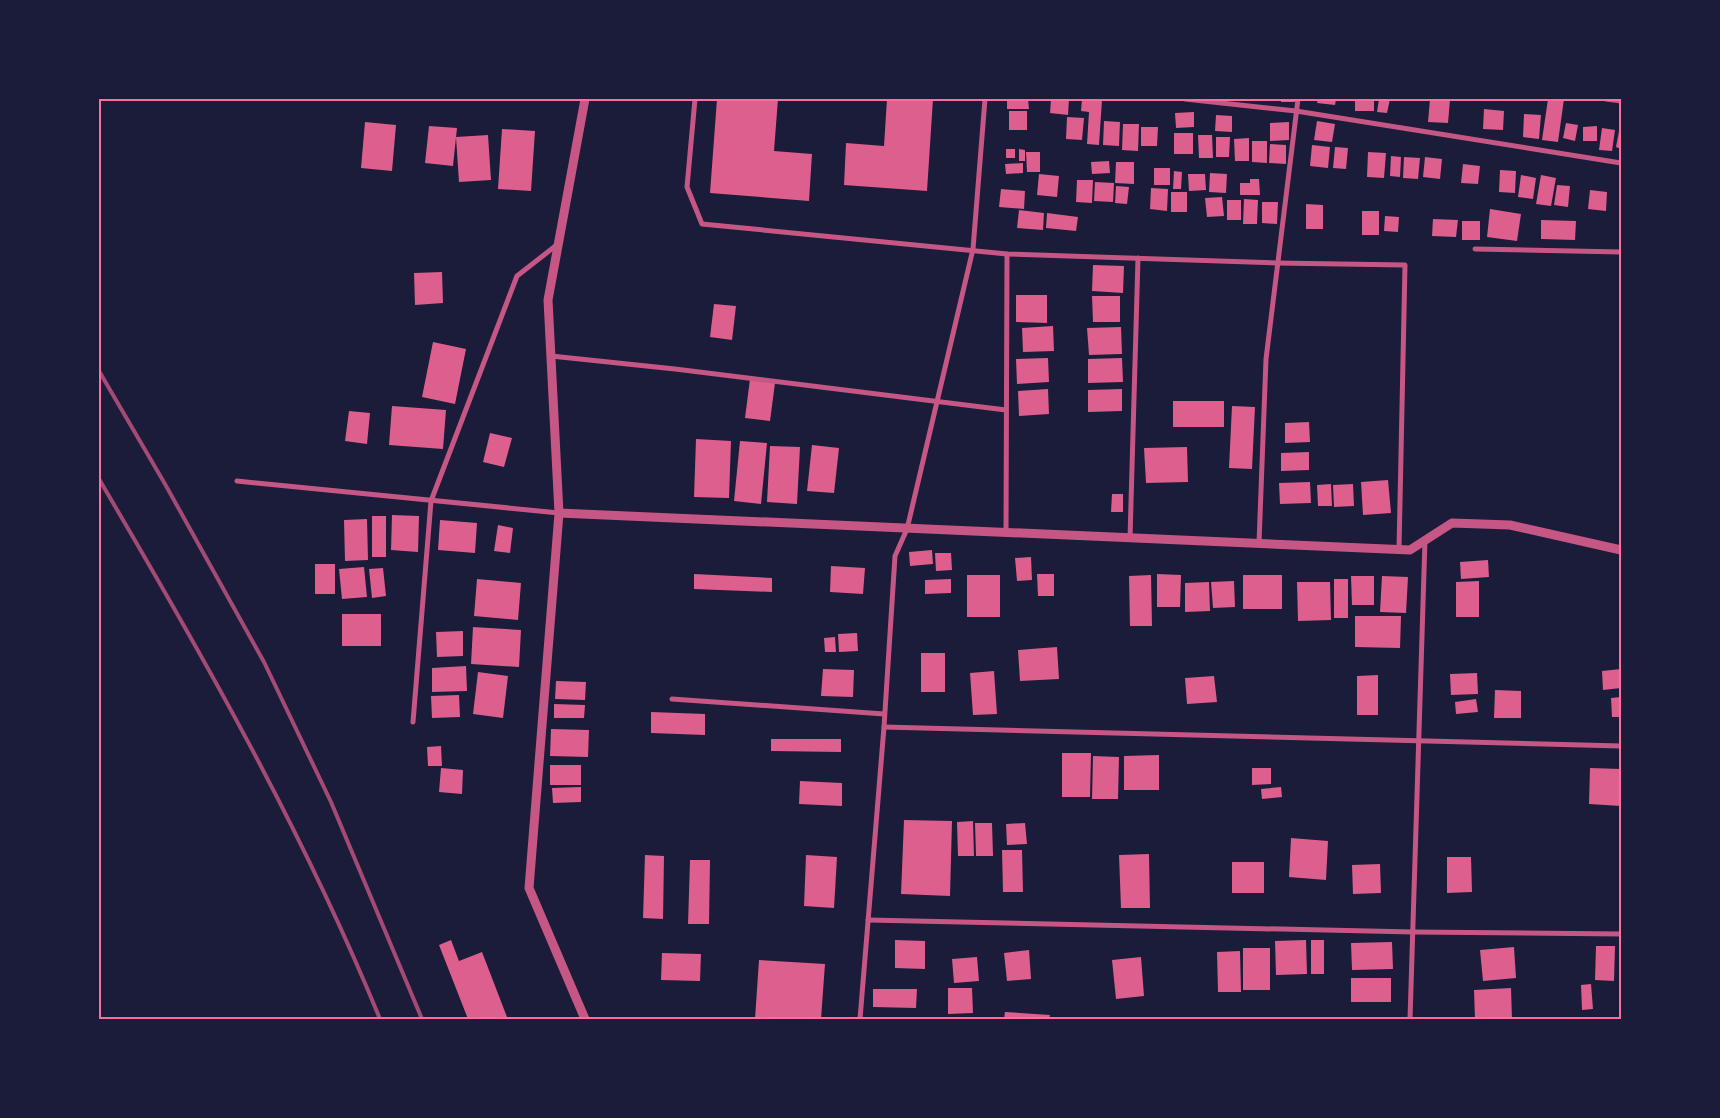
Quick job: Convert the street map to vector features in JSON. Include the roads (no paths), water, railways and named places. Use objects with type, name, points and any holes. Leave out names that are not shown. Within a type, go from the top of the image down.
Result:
[{"type":"street","points":[[585,99],[548,300],[558,513],[530,888],[585,1019]]},
{"type":"street","points":[[696,99],[687,187],[702,224],[973,249],[1007,254],[1277,263],[1405,265],[1399,550]]},
{"type":"street","points":[[860,1019],[884,727],[895,556],[907,528],[973,249],[985,99]]},
{"type":"street","points":[[1185,99],[1296,111],[1621,163]]},
{"type":"street","points":[[1259,543],[1266,359],[1298,99]]},
{"type":"street","points":[[1606,99],[1621,101]]},
{"type":"street","points":[[412,722],[431,500],[517,276],[558,244]]},
{"type":"street","points":[[1475,249],[1621,252]]},
{"type":"street","points":[[1006,532],[1007,254]]},
{"type":"street","points":[[1130,538],[1138,258]]},
{"type":"street","points":[[551,356],[676,369],[1006,410]]},
{"type":"street","points":[[237,481],[558,513],[1399,550],[1410,550],[1452,523],[1510,525],[1621,550]]},
{"type":"street","points":[[1410,1019],[1425,540]]},
{"type":"street","points":[[672,699],[884,714]]},
{"type":"street","points":[[884,727],[1621,746]]},
{"type":"street","points":[[868,920],[1413,932],[1621,934]]},
{"type":"railway","points":[[99,371],[165,484],[264,662],[331,802],[422,1019]]},
{"type":"railway","points":[[99,479],[176,611],[249,744],[318,880],[380,1019]]}]
